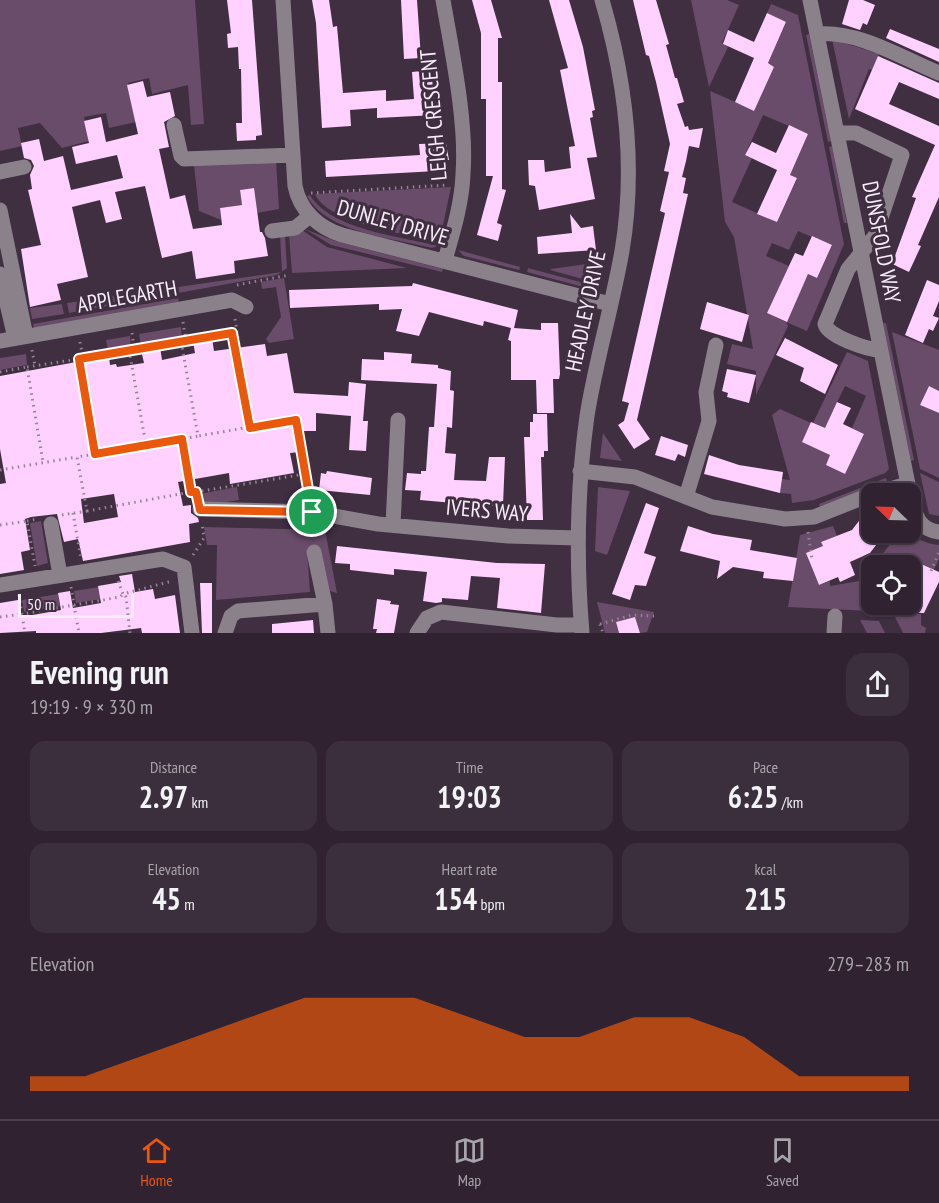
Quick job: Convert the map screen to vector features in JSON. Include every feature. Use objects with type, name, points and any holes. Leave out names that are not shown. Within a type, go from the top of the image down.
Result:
[{"type":"street","name":"DUNLEY DRIVE","points":[[283,0],[298,195],[310,216],[336,233],[610,304]]},
{"type":"street","name":"LEIGH CRESCENT","points":[[442,0],[461,128],[462,186],[445,260]]},
{"type":"street","name":"HEADLEY DRIVE","points":[[581,629],[578,538],[580,471],[592,386],[623,240],[628,172],[622,88],[602,0]]},
{"type":"street","name":"DUNSFOLD WAY","points":[[813,1],[817,34],[907,483]]},
{"type":"street","points":[[817,34],[831,33],[851,37],[939,73]]},
{"type":"street","points":[[174,125],[181,156],[184,159],[294,155]]},
{"type":"street","points":[[837,133],[856,133],[902,155],[875,236],[848,269],[825,328],[864,348],[880,350]]},
{"type":"street","points":[[0,172],[24,167]]},
{"type":"street","points":[[0,210],[14,338]]},
{"type":"street","points":[[272,231],[295,228],[310,216]]},
{"type":"street","points":[[0,274],[14,338]]},
{"type":"street","name":"APPLEGARTH","points":[[14,338],[236,298]]},
{"type":"street","points":[[686,497],[709,422],[706,392],[716,345]]},
{"type":"street","points":[[393,525],[398,420]]},
{"type":"street","points":[[580,471],[637,478],[716,508],[792,519],[814,517],[861,499]]},
{"type":"street","name":"IVERS WAY","points":[[200,510],[312,512],[367,523],[508,536],[578,538]]},
{"type":"street","points":[[47,520],[60,575]]},
{"type":"street","name":"DUNSFOLD WAY","points":[[921,524],[939,532]]},
{"type":"street","points":[[314,552],[325,604],[327,633]]},
{"type":"street","points":[[0,585],[158,558],[184,567],[192,633]]},
{"type":"street","points":[[225,633],[231,616],[238,611],[325,604]]},
{"type":"street","points":[[417,633],[427,618],[441,612],[581,629]]},
{"type":"street","points":[[834,633],[835,616]]},
{"type":"path","points":[[298,195],[462,186]]},
{"type":"path","points":[[235,346],[239,345],[236,298],[289,275]]},
{"type":"path","points":[[0,372],[232,333],[250,428]]},
{"type":"path","points":[[182,342],[198,436]]},
{"type":"path","points":[[129,350],[146,445]]},
{"type":"path","points":[[79,359],[95,454]]},
{"type":"path","points":[[27,367],[43,462]]},
{"type":"path","points":[[0,470],[296,420],[312,512]]},
{"type":"path","points":[[182,439],[191,492]]},
{"type":"path","points":[[77,457],[87,511]]},
{"type":"path","points":[[0,525],[47,520],[191,492],[306,474]]},
{"type":"path","points":[[0,617],[120,597],[123,594],[167,584],[184,567],[204,538],[196,492]]},
{"type":"path","points":[[74,513],[83,571]]},
{"type":"path","points":[[27,521],[37,579]]},
{"type":"path","points":[[808,532],[812,559]]},
{"type":"path","points":[[931,571],[939,552]]},
{"type":"path","points":[[123,594],[126,597],[130,633]]},
{"type":"path","points":[[74,605],[79,633]]},
{"type":"path","points":[[22,614],[25,633]]},
{"type":"path","points":[[600,624],[629,615],[654,616]]},
{"type":"shaded area","points":[[0,0],[195,0],[204,124],[191,125],[188,85],[152,94],[149,78],[128,83],[136,122],[109,128],[106,113],[84,117],[89,141],[62,148],[40,123],[18,128],[22,146],[0,151]]},
{"type":"shaded area","points":[[691,0],[727,0],[739,5],[722,43],[728,47],[709,87]]},
{"type":"shaded area","points":[[771,4],[798,15],[844,244],[807,331],[786,322],[788,326],[756,395],[756,371],[727,364],[732,344],[753,349],[734,237],[725,222],[710,91],[754,110],[774,67],[768,63],[786,23],[767,13]],"holes":[[[763,115],[808,134],[790,175],[797,179],[777,222],[732,202],[752,158],[745,155]],[[798,231],[832,246],[817,278],[808,274],[786,322],[767,313],[789,266],[766,256],[772,243],[789,250]]]},
{"type":"shaded area","points":[[809,34],[831,141],[828,142],[806,35]]},
{"type":"shaded area","points":[[832,39],[879,54],[872,70],[869,69],[849,119]]},
{"type":"shaded area","points":[[832,146],[847,223],[844,223],[829,147]]},
{"type":"shaded area","points":[[276,161],[279,209],[257,213],[253,188],[240,190],[242,205],[220,208],[221,220],[199,211],[194,165]]},
{"type":"shaded area","points":[[451,187],[441,235],[434,240],[387,231],[350,220],[322,204],[315,194]]},
{"type":"shaded area","points":[[310,195],[320,207],[350,224],[386,235],[438,246],[432,248],[381,237],[345,226],[329,218],[317,208],[307,196]]},
{"type":"shaded area","points":[[305,229],[335,241],[443,269],[442,272],[331,245]]},
{"type":"shaded area","points":[[302,230],[327,247],[407,268],[292,273],[289,235]]},
{"type":"shaded area","points":[[280,235],[285,235],[287,268],[282,272]]},
{"type":"shaded area","points":[[458,250],[520,267],[519,270],[464,256]]},
{"type":"shaded area","points":[[601,262],[597,283],[550,270],[551,269]]},
{"type":"shaded area","points":[[528,268],[596,288],[587,288],[527,272]]},
{"type":"shaded area","points":[[281,272],[277,275],[69,313],[67,303]]},
{"type":"shaded area","points":[[284,278],[294,339],[269,343],[266,339],[281,317],[276,287],[262,289],[261,282]]},
{"type":"shaded area","points":[[178,298],[179,303],[34,328],[33,324]]},
{"type":"shaded area","points":[[62,304],[64,314],[32,319],[30,308]]},
{"type":"shaded area","points":[[883,323],[886,323],[914,460],[911,461]]},
{"type":"shaded area","points":[[181,327],[182,338],[141,345],[139,334]]},
{"type":"shaded area","points":[[892,332],[939,350],[939,391],[929,386],[920,405],[939,413],[939,478],[920,469]]},
{"type":"shaded area","points":[[130,336],[131,347],[108,351],[106,340]]},
{"type":"shaded area","points":[[847,352],[868,361],[889,469],[885,473],[814,500],[792,503],[791,494],[780,493],[782,479],[790,480],[772,415],[780,409],[811,423],[802,442],[833,449],[826,465],[845,474],[864,434],[852,428],[866,396],[845,386],[829,419],[830,431],[813,423]]},
{"type":"shaded area","points":[[26,354],[27,365],[0,370],[0,358]]},
{"type":"shaded area","points":[[603,433],[622,461],[600,458]]},
{"type":"shaded area","points":[[920,473],[939,482],[939,516],[929,514]]},
{"type":"shaded area","points":[[886,478],[887,482],[884,483],[873,483]]},
{"type":"shaded area","points":[[237,487],[239,500],[201,506],[199,494]]},
{"type":"shaded area","points":[[598,487],[630,491],[607,555],[595,551]]},
{"type":"shaded area","points":[[861,488],[861,492],[820,507],[819,504]]},
{"type":"shaded area","points":[[41,521],[48,563],[37,566],[30,523]]},
{"type":"shaded area","points":[[833,526],[837,536],[821,542],[823,546],[809,561],[819,585],[830,581],[830,586],[861,581],[861,611],[788,607],[800,535]]},
{"type":"shaded area","points":[[204,527],[325,530],[337,593],[330,591],[320,547],[307,548],[310,592],[216,600],[217,545],[207,545]]},
{"type":"shaded area","points":[[921,540],[939,545],[939,559],[933,572],[921,564],[921,555],[898,553],[897,555],[882,555],[891,543],[921,543]]},
{"type":"shaded area","points":[[99,587],[101,599],[76,603],[74,591]]},
{"type":"shaded area","points":[[58,594],[60,606],[24,612],[22,600]]},
{"type":"shaded area","points":[[597,602],[654,612],[647,632],[640,633],[635,617],[616,622],[619,633],[605,633]]},
{"type":"shaded area","points":[[871,615],[921,615],[921,625],[926,628],[925,633],[903,633],[895,617],[871,617]]},
{"type":"shaded area","points":[[860,620],[879,621],[885,633],[867,633]]},
{"type":"building","points":[[227,0],[252,0],[262,135],[256,136],[256,140],[237,141],[236,123],[242,123],[241,69],[239,69],[238,47],[228,48],[227,34],[231,33]]},
{"type":"building","points":[[312,0],[329,0],[333,27],[337,26],[343,93],[386,90],[386,101],[414,99],[412,72],[431,70],[436,115],[377,118],[377,108],[350,110],[351,126],[322,128],[316,23]]},
{"type":"building","points":[[401,0],[417,0],[421,58],[404,59]]},
{"type":"building","points":[[472,0],[491,0],[502,38],[498,38],[498,82],[502,82],[502,189],[506,190],[497,223],[502,225],[498,241],[477,235],[493,176],[486,176],[486,99],[481,99],[481,33]]},
{"type":"building","points":[[549,0],[569,0],[583,47],[595,110],[592,111],[593,117],[590,118],[597,157],[587,158],[595,199],[539,210],[535,186],[529,185],[528,160],[544,160],[545,172],[571,168],[569,147],[575,146],[560,70],[568,68]]},
{"type":"building","points":[[633,0],[656,0],[669,44],[666,45],[675,78],[677,78],[684,102],[677,104],[685,127],[688,126],[689,130],[703,128],[699,148],[689,146],[682,177],[686,178],[683,193],[688,194],[637,420],[650,439],[634,449],[618,425],[624,421],[629,403],[622,401],[665,213],[660,211],[669,172],[664,171],[670,144],[656,82],[649,56],[646,55]]},
{"type":"building","points":[[849,0],[863,0],[875,5],[867,25],[863,23],[860,30],[842,24]]},
{"type":"building","points":[[767,13],[786,22],[768,63],[774,67],[754,111],[735,102],[754,58],[723,44],[728,30],[754,42]]},
{"type":"building","points":[[890,29],[939,49],[939,62],[886,38]]},
{"type":"building","points":[[878,56],[939,83],[939,99],[899,82],[889,104],[939,126],[939,197],[909,272],[892,264],[916,198],[912,197],[935,145],[855,109]]},
{"type":"building","points":[[143,81],[147,97],[170,92],[175,116],[164,122],[169,147],[159,149],[170,199],[185,195],[193,229],[222,225],[220,208],[242,205],[240,190],[254,188],[260,232],[265,238],[268,256],[234,261],[235,273],[196,279],[192,251],[162,258],[145,186],[115,192],[122,219],[106,223],[100,200],[72,207],[88,277],[57,284],[61,300],[30,307],[21,249],[41,245],[28,190],[32,189],[30,175],[34,166],[31,160],[24,158],[21,143],[39,139],[44,161],[63,156],[71,190],[123,178],[117,155],[76,164],[72,147],[89,143],[84,121],[101,117],[106,142],[138,134],[127,85]]},
{"type":"building","points":[[789,125],[808,134],[790,175],[797,178],[777,222],[757,214],[777,170],[745,155],[752,142],[776,153]]},
{"type":"building","points":[[446,143],[449,160],[437,160],[437,171],[326,177],[325,161],[420,155],[419,144]]},
{"type":"building","points":[[570,214],[581,228],[593,226],[596,250],[538,254],[537,237],[572,233]]},
{"type":"building","points":[[812,236],[832,245],[817,278],[808,274],[787,322],[767,313],[795,253],[803,256]]},
{"type":"building","points":[[927,280],[939,285],[939,301],[933,316],[939,318],[933,331],[929,329],[923,343],[905,335]]},
{"type":"building","points":[[413,283],[518,310],[514,328],[541,330],[541,323],[558,323],[560,374],[559,379],[553,379],[554,413],[537,413],[536,380],[511,380],[511,341],[508,340],[511,328],[484,321],[483,326],[429,312],[419,336],[396,331],[402,309],[379,310],[379,304],[290,308],[289,290],[412,286]]},
{"type":"building","points":[[707,302],[749,315],[742,342],[700,329]]},
{"type":"building","points":[[212,338],[214,351],[265,344],[267,356],[287,353],[294,393],[348,396],[349,382],[366,384],[363,421],[368,421],[366,451],[349,450],[351,416],[316,413],[316,431],[296,431],[300,452],[290,453],[294,473],[230,484],[229,473],[178,482],[183,506],[191,505],[191,513],[198,518],[199,522],[189,524],[190,542],[83,561],[78,539],[64,542],[57,514],[31,517],[25,519],[30,550],[21,552],[24,570],[0,574],[0,484],[6,483],[0,449],[0,376],[109,356],[110,365],[116,364],[117,367],[144,363],[141,350],[160,347],[162,360],[195,353],[193,341]],"holes":[[[114,494],[118,517],[84,523],[81,499]]]},
{"type":"building","points":[[785,338],[838,365],[825,394],[800,381],[804,368],[776,355]]},
{"type":"building","points":[[384,352],[412,354],[411,363],[438,365],[438,368],[451,371],[450,390],[454,391],[452,428],[447,427],[445,453],[456,454],[454,480],[486,481],[489,457],[505,457],[503,505],[487,506],[420,500],[421,491],[405,490],[407,473],[421,474],[421,471],[426,471],[429,427],[434,427],[437,384],[361,380],[362,359],[384,360]]},
{"type":"building","points":[[727,369],[756,375],[749,403],[727,397],[728,393],[722,391]]},
{"type":"building","points":[[929,386],[939,391],[939,413],[920,405]]},
{"type":"building","points":[[837,402],[851,408],[843,424],[864,434],[845,474],[826,465],[830,455],[802,442],[811,422],[825,428]]},
{"type":"building","points":[[533,414],[547,414],[548,451],[544,451],[544,457],[541,457],[543,520],[527,520],[524,437],[530,437],[530,422],[533,422]]},
{"type":"building","points":[[661,436],[688,445],[685,457],[678,454],[675,461],[655,455]]},
{"type":"building","points":[[709,455],[739,465],[783,472],[780,493],[704,474]]},
{"type":"building","points":[[327,471],[372,478],[370,495],[319,490],[321,473],[326,474]]},
{"type":"building","points":[[646,503],[659,508],[644,553],[656,557],[646,586],[635,585],[630,600],[612,594]]},
{"type":"building","points":[[861,518],[861,543],[878,543],[870,553],[861,555],[850,562],[855,575],[840,582],[838,577],[819,585],[806,553],[823,546],[821,542],[852,530]]},
{"type":"building","points":[[688,526],[713,534],[752,540],[750,550],[797,558],[793,581],[763,578],[764,572],[733,567],[717,579],[720,561],[680,551]]},
{"type":"building","points":[[337,546],[497,563],[545,564],[541,613],[497,608],[500,578],[471,576],[468,600],[442,598],[442,602],[436,603],[423,601],[427,572],[394,569],[394,575],[350,570],[350,564],[335,563]]},
{"type":"building","points":[[921,564],[939,572],[939,582],[924,613],[921,613]]},
{"type":"building","points":[[132,574],[135,592],[153,589],[155,599],[175,595],[180,633],[142,633],[141,628],[101,633],[36,633],[36,631],[0,633],[0,603],[18,600],[21,617],[61,610],[58,593],[70,591],[73,608],[101,603],[98,586],[121,582],[119,576]]},
{"type":"building","points":[[200,583],[212,583],[212,633],[202,633]]},
{"type":"building","points":[[377,599],[399,605],[394,633],[376,633],[377,629],[373,629]]},
{"type":"building","points":[[635,617],[640,633],[619,633],[616,622]]},
{"type":"building","points":[[313,620],[314,633],[272,633],[272,624]]},
{"type":"route","points":[[232,333],[250,428],[296,420],[312,512],[200,510],[196,492],[191,492],[182,439],[95,454],[79,359],[232,333]]}]
